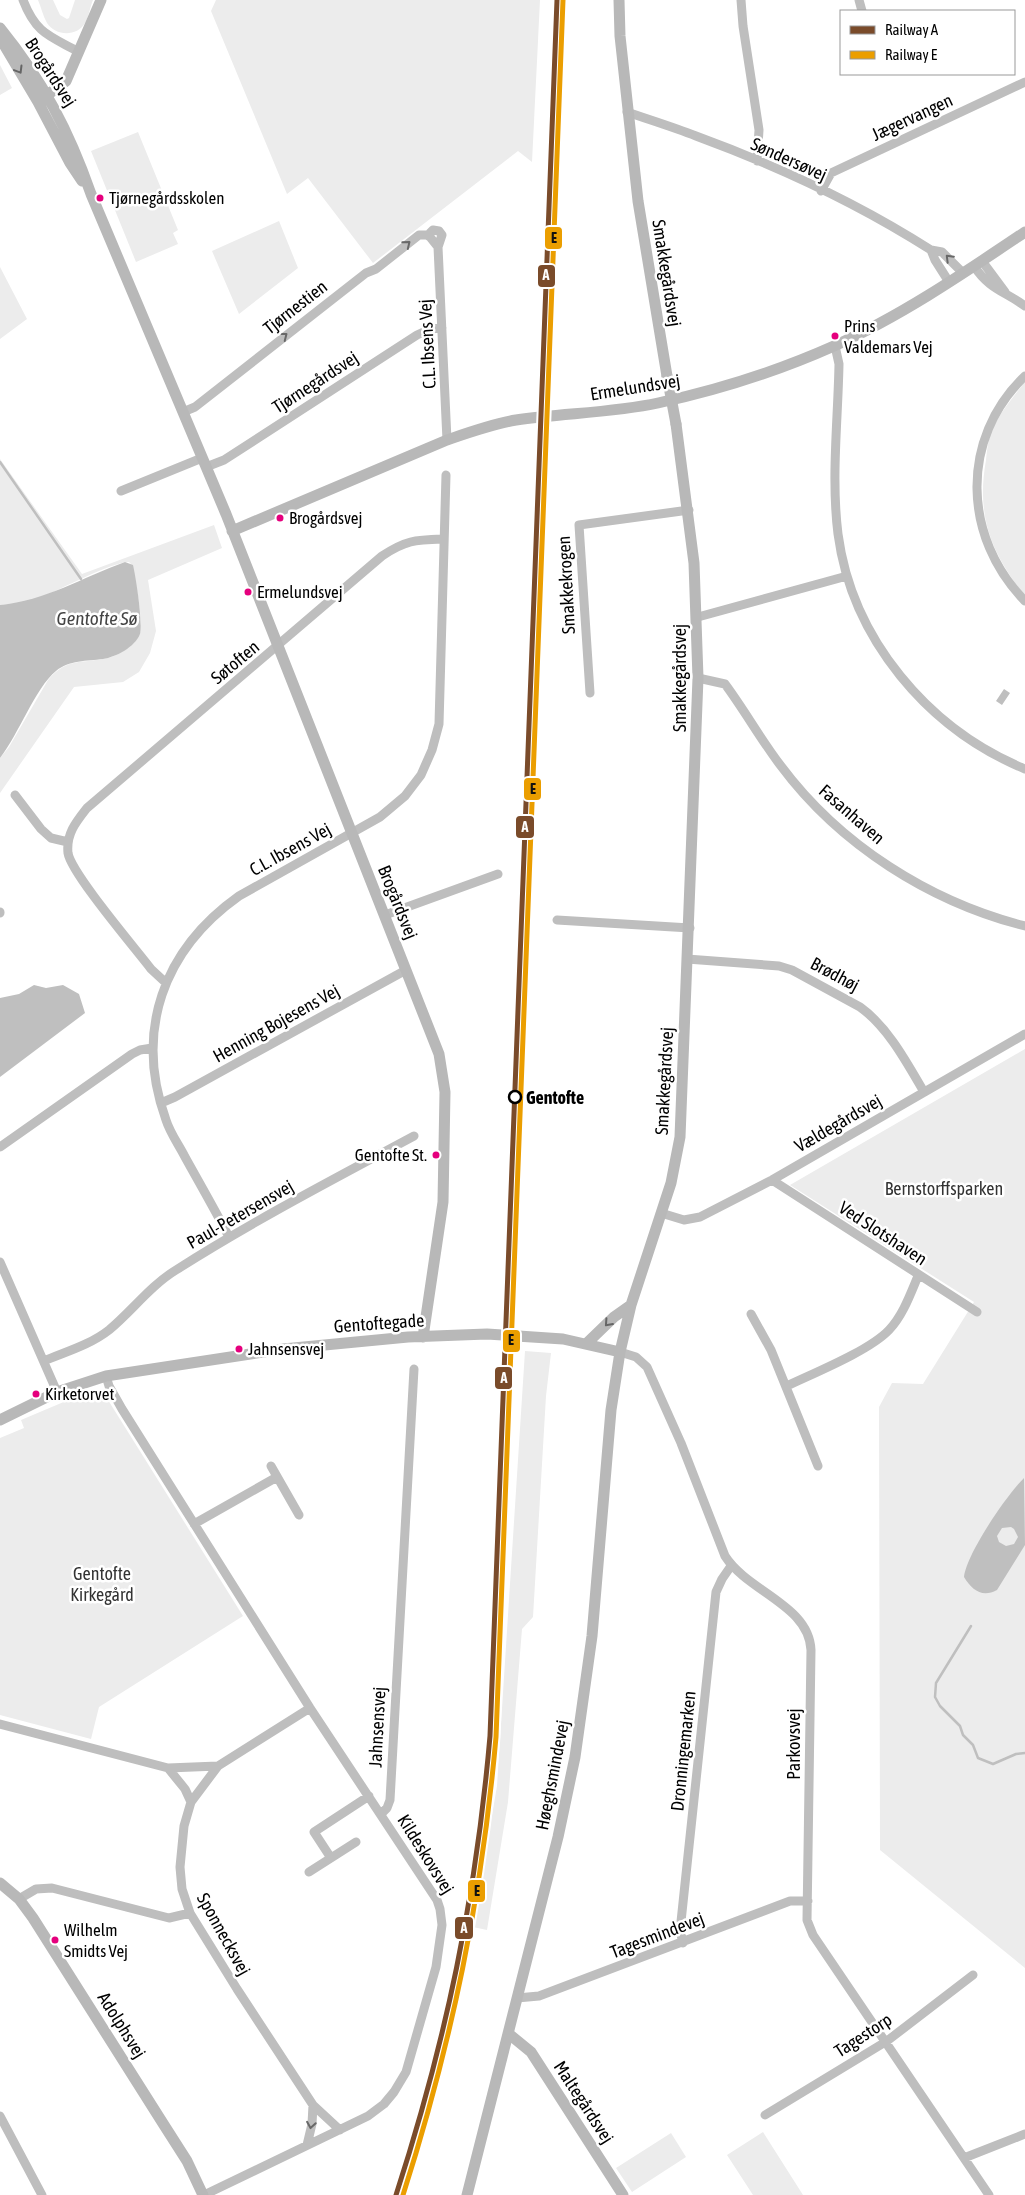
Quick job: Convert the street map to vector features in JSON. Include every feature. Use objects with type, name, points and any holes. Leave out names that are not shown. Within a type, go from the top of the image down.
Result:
[{"type":"street","points":[[23,0],[40,30],[52,40],[80,52]]},
{"type":"street","points":[[38,102],[66,81],[101,0]]},
{"type":"street","name":"Smakkegårdsvej","points":[[619,0],[620,36],[627,112],[638,202],[689,510],[698,617],[698,678],[690,928],[680,1137],[672,1183],[631,1305],[620,1352]]},
{"type":"street","points":[[741,0],[743,26],[759,130],[757,161]]},
{"type":"street","name":"Brogårdsvej","points":[[0,28],[48,95],[64,139],[91,194],[232,531],[439,1054],[445,1092],[443,1202],[423,1336]]},
{"type":"street","name":"Brogårdsvej","points":[[0,38],[38,102],[64,139]]},
{"type":"street","name":"Jægervangen","points":[[821,191],[831,173],[1025,82]]},
{"type":"street","name":"Søndersøvej","points":[[627,112],[696,136],[757,161],[821,191],[931,250],[942,252],[963,273]]},
{"type":"street","name":"Ermelundsvej","points":[[232,531],[480,428],[515,420],[648,405],[693,395],[776,370],[835,346],[894,315],[949,282],[1025,232]]},
{"type":"street","name":"Tjørnestien","points":[[183,412],[195,407],[366,273],[376,269],[415,238],[423,234],[430,237]]},
{"type":"street","name":"C.L. Ibsens Vej","points":[[430,237],[440,244],[448,440]]},
{"type":"street","points":[[931,250],[949,282]]},
{"type":"street","points":[[978,263],[992,288],[1007,294],[1025,306]]},
{"type":"street","name":"Tjørnegårdsvej","points":[[121,491],[204,462],[224,460],[416,335],[430,329],[442,328]]},
{"type":"street","points":[[835,346],[839,364],[835,506],[838,536],[847,576],[862,615],[882,652],[907,686],[938,716],[970,741],[1002,759],[1025,769]]},
{"type":"street","points":[[1025,376],[1006,398],[991,424],[981,452],[977,482],[978,511],[984,537],[996,564],[1012,588],[1025,601]]},
{"type":"street","name":"C.L. Ibsens Vej","points":[[229,1238],[166,1121],[155,1081],[152,1048],[154,1025],[166,982],[182,953],[201,927],[220,910],[239,896],[380,817],[405,796],[421,775],[432,750],[439,724],[446,475]]},
{"type":"street","name":"Smakkekrogen","points":[[590,693],[579,525],[689,510]]},
{"type":"street","name":"Søtoften","points":[[68,842],[73,825],[87,808],[277,648],[382,556],[401,544],[414,540],[444,539]]},
{"type":"street","points":[[698,617],[847,576]]},
{"type":"street","name":"Fasanhaven","points":[[698,678],[725,684],[781,766],[806,796],[831,822],[868,852],[924,887],[967,908],[1025,926]]},
{"type":"street","points":[[15,795],[41,829],[51,838],[68,842],[68,855],[79,875],[151,969],[166,982]]},
{"type":"street","points":[[385,915],[498,874]]},
{"type":"street","points":[[557,920],[690,928]]},
{"type":"street","name":"Brødhøj","points":[[687,960],[779,966],[792,970],[860,1007],[870,1014],[882,1028],[924,1092]]},
{"type":"street","name":"Henning Bojesens Vej","points":[[161,1103],[175,1098],[406,970]]},
{"type":"street","name":"Vældegårdsvej","points":[[661,1213],[684,1220],[700,1217],[772,1180],[1025,1034]]},
{"type":"street","points":[[0,1147],[132,1054],[140,1050],[152,1048]]},
{"type":"street","name":"Paul-Petersensvej","points":[[44,1361],[96,1339],[160,1281],[229,1238],[414,1136]]},
{"type":"street","name":"Ved Slotshaven","points":[[772,1180],[918,1276],[977,1312]]},
{"type":"street","points":[[0,1262],[57,1392]]},
{"type":"street","points":[[787,1386],[875,1342],[889,1330],[900,1316],[918,1276]]},
{"type":"street","points":[[586,1344],[614,1317],[631,1305]]},
{"type":"street","points":[[751,1314],[771,1350],[787,1386],[818,1466]]},
{"type":"street","name":"Gentoftegade","points":[[0,1420],[57,1392],[106,1376],[283,1349],[423,1336],[487,1334],[563,1339],[620,1352]]},
{"type":"street","name":"Parkovsvej","points":[[620,1352],[636,1357],[647,1367],[678,1435],[725,1556],[731,1566],[744,1578],[794,1614],[808,1633],[810,1640],[807,1920],[813,1935],[989,2195]]},
{"type":"street","name":"Høeghsmindevej","points":[[467,2195],[558,1837],[575,1757],[592,1636],[612,1410],[620,1352]]},
{"type":"street","name":"Jahnsensvej","points":[[381,1814],[387,1808],[390,1800],[414,1369]]},
{"type":"street","name":"Kildeskovsvej","points":[[106,1376],[109,1386],[122,1409],[310,1708],[437,1900],[442,1916],[436,1967],[406,2072],[384,2104],[368,2116],[203,2195]]},
{"type":"street","points":[[271,1466],[299,1515]]},
{"type":"street","points":[[194,1524],[277,1477]]},
{"type":"street","name":"Dronningemarken","points":[[683,1943],[680,1930],[716,1592],[731,1566]]},
{"type":"street","points":[[0,1724],[168,1768],[218,1766],[310,1708]]},
{"type":"street","name":"Sponnecksvej","points":[[218,1766],[191,1802],[182,1834],[180,1866],[182,1888],[190,1913],[313,2105],[340,2130]]},
{"type":"street","points":[[168,1768],[185,1789],[191,1802]]},
{"type":"street","points":[[331,1858],[314,1832],[369,1796]]},
{"type":"street","points":[[309,1872],[356,1842]]},
{"type":"street","name":"Adolphsvej","points":[[0,1883],[19,1899],[164,2125],[187,2162],[203,2195]]},
{"type":"street","points":[[19,1899],[36,1889],[52,1888],[169,1918],[190,1913]]},
{"type":"street","name":"Tagesmindevej","points":[[518,1998],[539,1996],[790,1902],[808,1901]]},
{"type":"street","name":"Tagestorp","points":[[765,2114],[886,2041],[973,1975]]},
{"type":"street","name":"Maltegårdsvej","points":[[509,2034],[531,2052],[623,2195]]},
{"type":"street","points":[[307,2145],[312,2124],[313,2105]]},
{"type":"street","points":[[0,2116],[42,2195]]},
{"type":"street","points":[[964,2158],[1025,2134]]},
{"type":"green space","points":[[38,0],[53,0],[60,15],[67,19],[75,0],[93,0],[85,23],[81,28],[72,33],[66,33],[55,30],[47,23]]},
{"type":"green space","points":[[216,0],[540,0],[532,162],[518,151],[373,263],[308,178],[287,194],[211,11]]},
{"type":"green space","points":[[0,65],[12,88],[0,95]]},
{"type":"green space","points":[[138,132],[178,230],[173,233],[178,244],[136,262],[91,151]]},
{"type":"green space","points":[[279,221],[298,268],[239,314],[212,251]]},
{"type":"green space","points":[[0,267],[27,319],[0,339]]},
{"type":"green space","points":[[1025,382],[1025,596],[1003,564],[989,533],[983,499],[983,480],[988,445],[995,424],[1011,399]]},
{"type":"green space","points":[[0,459],[82,574],[214,525],[222,548],[148,580],[156,631],[150,653],[139,672],[123,682],[74,687],[0,793],[0,758],[9,747],[48,680],[68,665],[107,658],[125,650],[139,636],[141,622],[137,589],[129,562],[111,566],[37,599],[0,605]]},
{"type":"green space","name":"Bernstorffsparken","points":[[1025,1049],[1025,1968],[880,1850],[879,1407],[892,1383],[923,1384],[974,1302],[790,1185]]},
{"type":"green space","points":[[525,1351],[551,1353],[546,1396],[533,1617],[522,1629],[508,1802],[487,1930],[473,1927],[497,1786]]},
{"type":"green space","name":"Gentofte Kirkegård","points":[[92,1390],[103,1392],[243,1616],[99,1707],[91,1739],[0,1715],[0,1438],[24,1428],[21,1420]]},
{"type":"green space","points":[[763,2132],[803,2195],[753,2195],[727,2155]]},
{"type":"green space","points":[[671,2133],[686,2157],[632,2192],[616,2168]]},
{"type":"water","name":"Gentofte Sø","points":[[125,562],[133,565],[136,580],[141,620],[138,639],[130,647],[114,656],[72,663],[56,671],[41,688],[0,758],[0,605],[17,603],[48,594]]},
{"type":"water","points":[[1004,689],[1010,693],[1002,705],[996,701]]},
{"type":"water","points":[[34,985],[46,988],[63,985],[79,994],[85,1013],[0,1077],[0,998],[19,994]]},
{"type":"water","points":[[1024,1478],[1025,1545],[997,1590],[982,1593],[970,1586],[964,1577],[967,1567],[988,1525]],"holes":[[[1011,1527],[1018,1537],[1014,1544],[1006,1546],[999,1542],[997,1536],[1002,1528]]]},
{"type":"waterway","points":[[0,462],[81,579]]},
{"type":"waterway","points":[[971,1626],[936,1683],[935,1697],[940,1706],[960,1726],[963,1735],[973,1745],[978,1758],[993,1764],[1016,1754],[1025,1753]]},
{"type":"rail line","name":"A","points":[[396,2195],[430,2081],[457,1968],[476,1854],[490,1736],[557,0]]},
{"type":"rail line","name":"E","points":[[403,2195],[436,2081],[463,1968],[482,1854],[496,1737],[563,0]]},
{"type":"place","name":"Tjørnegårdsskolen","points":[[100,198]]},
{"type":"place","name":"Prins Valdemars Vej","points":[[835,336]]},
{"type":"place","name":"Brogårdsvej","points":[[280,518]]},
{"type":"place","name":"Ermelundsvej","points":[[248,592]]},
{"type":"place","name":"Gentofte","points":[[515,1097]]},
{"type":"place","name":"Gentofte St.","points":[[436,1155]]},
{"type":"place","name":"Jahnsensvej","points":[[239,1349]]},
{"type":"place","name":"Kirketorvet","points":[[36,1394]]},
{"type":"place","name":"Wilhelm Smidts Vej","points":[[55,1940]]}]
